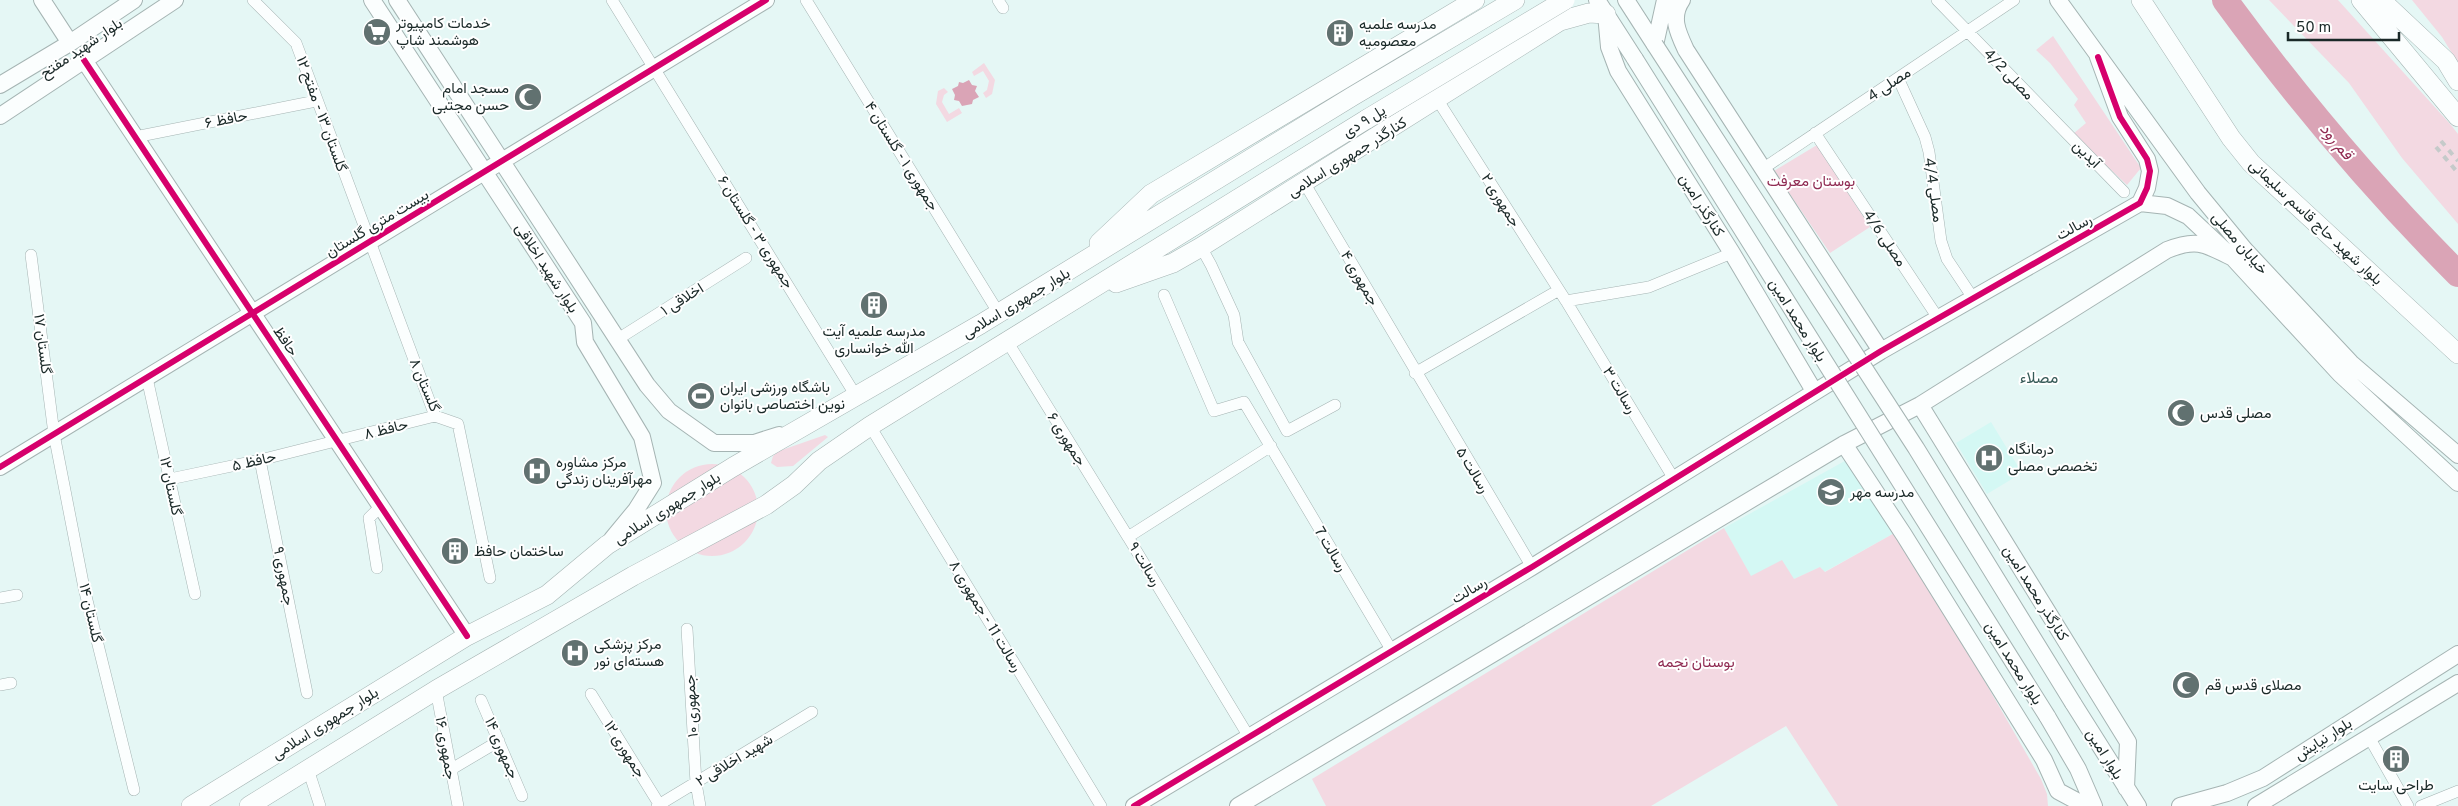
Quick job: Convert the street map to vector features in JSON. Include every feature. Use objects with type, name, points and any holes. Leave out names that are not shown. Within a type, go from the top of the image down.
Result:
[{"type":"main road","points":[[1068,272],[1151,194],[1475,0]]},
{"type":"main road","name":"پل ۹ دی","points":[[1150,221],[1353,96],[1515,0]]},
{"type":"main road","points":[[1560,21],[1565,0]]},
{"type":"main road","name":"پل ۹ دی","points":[[1164,244],[1376,113],[1565,0]]},
{"type":"main road","name":"بلوار شهید حاج قاسم سلیمانی","points":[[2141,0],[2231,138],[2251,163],[2458,354]]},
{"type":"main road","points":[[2361,0],[2458,117]]},
{"type":"main road","points":[[2381,0],[2446,61],[2458,81]]},
{"type":"main road","name":"کنارگذر جمهوری اسلامی","points":[[1082,295],[1173,263],[1305,184],[1560,21],[1589,13],[1601,7]]},
{"type":"main road","name":"بلوار جمهوری اسلامی","points":[[191,806],[467,636],[547,595],[607,545],[798,429],[1068,272],[1150,221]]},
{"type":"main road","name":"بلوار جمهوری اسلامی","points":[[249,806],[436,690],[633,576],[766,505],[794,485],[819,461],[870,426],[1164,244]]},
{"type":"street","points":[[42,0],[70,43]]},
{"type":"street","name":"بلوار شهید مفتح","points":[[0,85],[70,43],[134,0]]},
{"type":"street","name":"بلوار شهید مفتح","points":[[0,116],[175,0]]},
{"type":"street","name":"گلستان ۱۳ - مفتح ۱۲","points":[[253,0],[296,43],[369,242]]},
{"type":"street","name":"بلوار شهید اخلاقی","points":[[372,0],[583,322],[585,342],[642,436],[653,483],[636,510],[607,545]]},
{"type":"street","name":"بلوار شهید اخلاقی","points":[[397,0],[647,384],[669,410],[714,444],[754,442],[798,429]]},
{"type":"street","name":"جمهوری ۳ - گلستان ۶","points":[[612,0],[856,396]]},
{"type":"street","name":"بیست متری گلستان","points":[[0,467],[766,0]]},
{"type":"street","name":"جمهوری ۱ - گلستان ۴","points":[[806,0],[998,312]]},
{"type":"street","name":"بلوار محمد امین","points":[[1626,0],[1916,448],[2073,703]]},
{"type":"street","points":[[1655,45],[1661,11],[1665,0]]},
{"type":"street","points":[[1682,0],[1676,13],[1676,22],[1677,31],[1686,50],[1881,351]]},
{"type":"street","name":"مصلی 4/2","points":[[1937,0],[2050,116]]},
{"type":"street","name":"مصلی 4","points":[[1764,168],[2014,0]]},
{"type":"street","name":"خیابان مصلی","points":[[2058,0],[2198,193],[2291,301],[2351,363],[2458,455]]},
{"type":"street","name":"بلوار محمد امین","points":[[1601,7],[2047,716]]},
{"type":"street","name":"کنارگذر امین","points":[[1601,7],[1609,47],[1618,71],[1732,253],[1814,391]]},
{"type":"street","points":[[2098,57],[2120,117],[2147,159],[2150,171],[2147,188],[2138,205]]},
{"type":"street","name":"حافظ","points":[[84,60],[467,636]]},
{"type":"street","name":"مصلی 4/4","points":[[1898,78],[1925,136],[1929,152],[1941,241],[1946,259],[1973,298]]},
{"type":"street","name":"جمهوری ۲","points":[[1437,99],[1566,301]]},
{"type":"street","name":"حافظ ۶","points":[[135,137],[316,101]]},
{"type":"street","name":"آیدین","points":[[2050,116],[2124,192]]},
{"type":"street","name":"مصلی 4/6","points":[[1815,134],[1938,318]]},
{"type":"street","name":"جمهوری ۴","points":[[1305,184],[1415,373]]},
{"type":"street","name":"خیابان مصلی","points":[[2138,205],[2168,206],[2188,216],[2232,258],[2340,374],[2458,483]]},
{"type":"street","name":"رسالت","points":[[1134,806],[1532,567],[1814,391],[1938,318],[2138,205]]},
{"type":"street","name":"گلستان ۸","points":[[369,242],[435,416],[458,424],[490,578]]},
{"type":"street","points":[[1238,806],[1844,444],[1920,405],[2167,250],[2184,243],[2202,243],[2232,258]]},
{"type":"street","points":[[1201,247],[1211,264],[1234,315],[1238,342],[1287,431],[1335,405]]},
{"type":"street","points":[[1566,301],[1649,288],[1732,253]]},
{"type":"street","name":"گلستان ۱۷","points":[[32,255],[54,434]]},
{"type":"street","name":"اخلاقی ۱","points":[[618,339],[746,258]]},
{"type":"street","points":[[1415,373],[1559,290]]},
{"type":"street","name":"رسالت 7","points":[[1164,295],[1214,411],[1244,402],[1392,651]]},
{"type":"street","name":"رسالت ۳","points":[[1566,301],[1674,479]]},
{"type":"street","name":"جمهوری ۶","points":[[1007,341],[1128,537]]},
{"type":"street","name":"رسالت ۵","points":[[1415,373],[1532,567]]},
{"type":"street","name":"گلستان ۱۲","points":[[147,378],[195,594]]},
{"type":"street","name":"کنارگذر محمد امین","points":[[1920,405],[2128,742],[2126,788]]},
{"type":"street","name":"حافظ ۸","points":[[337,441],[435,416]]},
{"type":"street","name":"رسالت 11 - جمهوری ۸","points":[[870,426],[1101,806]]},
{"type":"street","name":"گلستان ۱۴","points":[[54,434],[84,588],[134,790]]},
{"type":"street","name":"حافظ ۵","points":[[170,479],[337,441]]},
{"type":"street","points":[[1844,444],[1910,544],[2039,752],[2060,799],[2086,806]]},
{"type":"street","name":"رسالت ۹","points":[[1249,737],[1128,537],[1271,446]]},
{"type":"street","name":"جمهوری ۹","points":[[260,460],[307,693]]},
{"type":"street","points":[[377,568],[369,518],[380,506]]},
{"type":"street","points":[[0,598],[16,595]]},
{"type":"street","name":"جمهوری ۱۰","points":[[687,629],[696,784],[700,806]]},
{"type":"street","name":"بلوار نیایش","points":[[2180,806],[2227,793],[2263,778],[2458,654]]},
{"type":"street","name":"بلوار نیایش","points":[[2256,806],[2458,683]]},
{"type":"street","name":"جمهوری ۱۶","points":[[436,690],[458,806]]},
{"type":"street","name":"جمهوری ۱۲","points":[[591,694],[658,805]]},
{"type":"street","name":"جمهوری ۱۴","points":[[482,700],[522,796]]},
{"type":"street","name":"بلوار امین","points":[[2073,703],[2138,806]]},
{"type":"street","name":"شهید اخلاقی ۲","points":[[658,805],[696,784],[812,712]]},
{"type":"street","name":"بلوار امین","points":[[2047,716],[2078,769],[2094,806]]},
{"type":"street","points":[[2369,737],[2408,806]]},
{"type":"street","points":[[450,770],[499,741]]},
{"type":"street","points":[[308,769],[320,806]]},
{"type":"street","points":[[2421,806],[2458,791]]},
{"type":"shaded area","points":[[969,80],[972,85],[977,86],[975,91],[979,97],[973,100],[972,104],[962,106],[959,101],[954,100],[955,95],[952,89],[958,86],[959,82],[963,83]]},
{"type":"shaded area","name":"درمانگاه تخصصی مصلی","points":[[1991,422],[2022,473],[1987,494],[1956,443]]},
{"type":"shaded area","name":"مدرسه مهر","points":[[1852,457],[1898,531],[1824,572],[1820,567],[1794,579],[1751,577],[1724,528]]},
{"type":"green space","points":[[2269,0],[2338,0],[2451,125],[2458,134],[2458,224],[2402,158],[2349,83]]},
{"type":"green space","points":[[2412,0],[2458,0],[2458,63],[2442,37]]},
{"type":"green space","points":[[2053,36],[2141,168],[2127,185],[2073,134],[2086,123],[2074,105],[2078,99],[2050,63],[2036,50]]},
{"type":"green space","points":[[984,63],[995,80],[992,94],[986,98],[983,93],[987,90],[989,81],[983,71],[974,76],[972,72]]},
{"type":"green space","points":[[944,88],[948,92],[944,95],[942,102],[949,114],[959,108],[962,113],[947,122],[936,104],[938,91]]},
{"type":"green space","name":"بوستان معرفت","points":[[1817,145],[1870,227],[1830,253],[1774,171]]},
{"type":"green space","points":[[825,435],[828,437],[793,466],[777,467],[771,463],[773,456],[779,451]]},
{"type":"green space","points":[[712,464],[730,467],[745,477],[755,492],[758,510],[755,528],[745,543],[730,553],[712,556],[694,553],[679,543],[669,528],[666,510],[669,492],[679,477],[694,467]]},
{"type":"green space","name":"بوستان نجمه","points":[[1724,528],[1751,576],[1782,560],[1794,579],[1820,567],[1825,572],[1898,531],[2041,779],[2047,794],[2048,806],[1838,806],[1786,726],[1651,806],[1326,806],[1312,779]]},
{"type":"waterway","name":"قم رود","points":[[2225,0],[2279,72],[2336,142],[2426,242],[2458,274]]},
{"type":"railway","points":[[2441,141],[2458,161]]},
{"type":"railway","points":[[2436,147],[2458,173]]},
{"type":"cycle path","points":[[0,467],[766,0]]},
{"type":"cycle path","points":[[1134,806],[1532,567],[1881,351],[2140,203],[2147,188],[2150,171],[2147,159],[2120,117],[2098,57]]},
{"type":"cycle path","points":[[84,60],[467,636]]},
{"type":"place","name":"خدمات کامپیوتر هوشمند شاپ","points":[[377,32]]},
{"type":"place","name":"مدرسه علمیه معصومیه","points":[[1340,33]]},
{"type":"place","name":"مسجد امام حسن مجتبی","points":[[528,97]]},
{"type":"place","name":"مدرسه علمیه آیت الله خوانساری","points":[[874,305]]},
{"type":"place","name":"باشگاه ورزشی ایران نوین اختصاصی بانوان","points":[[701,396]]},
{"type":"place","name":"مصلی قدس","points":[[2181,413]]},
{"type":"place","name":"درمانگاه تخصصی مصلی","points":[[1989,458]]},
{"type":"place","name":"مرکز مشاوره مهرآفرینان زندگی","points":[[537,471]]},
{"type":"place","name":"مدرسه مهر","points":[[1831,492]]},
{"type":"place","name":"ساختمان حافظ","points":[[455,551]]},
{"type":"place","name":"مرکز پزشکی هسته‌ای نور","points":[[575,653]]},
{"type":"place","name":"مصلای قدس قم","points":[[2186,685]]},
{"type":"place","name":"طراحی سایت","points":[[2396,759]]},
{"type":"district","name":"مصلاء","points":[[2039,377]]}]
